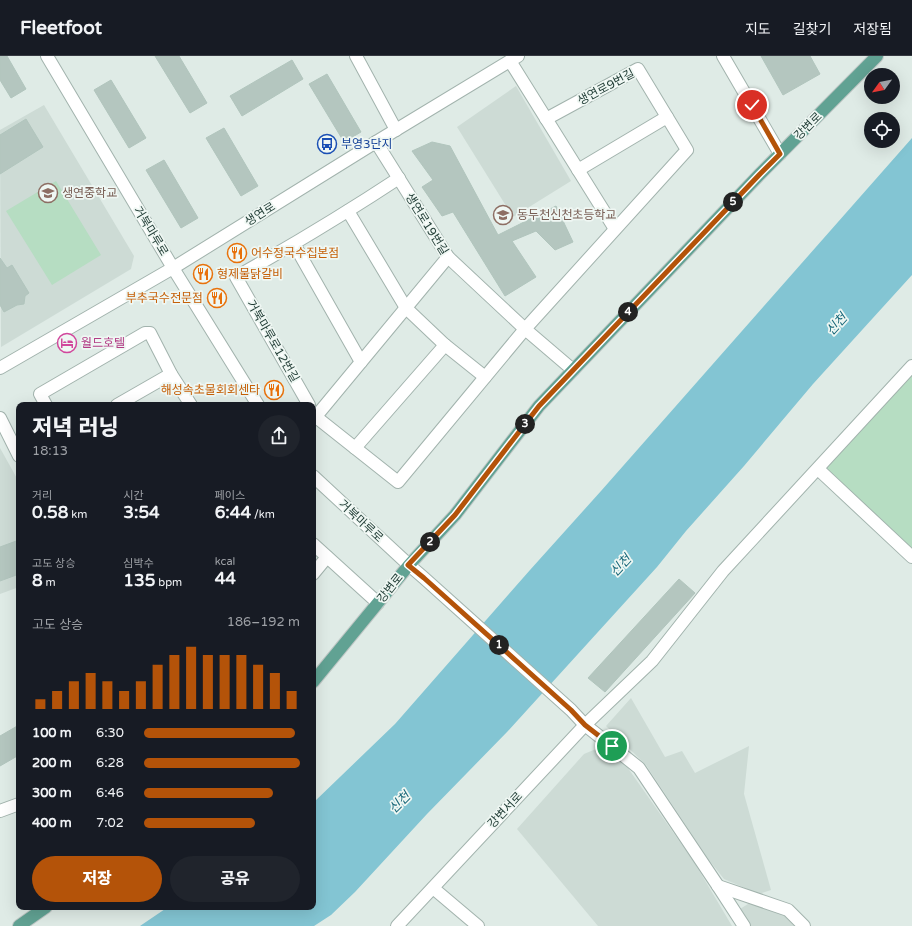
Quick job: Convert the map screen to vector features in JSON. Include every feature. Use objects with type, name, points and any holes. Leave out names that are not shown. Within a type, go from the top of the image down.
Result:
[{"type":"main road","name":"강변로","points":[[316,678],[408,565],[455,515],[539,406],[760,174],[877,56]]},
{"type":"main road","points":[[19,926],[42,910]]},
{"type":"street","name":"거북마루로","points":[[47,56],[173,268],[256,402]]},
{"type":"street","points":[[356,56],[396,130]]},
{"type":"street","points":[[723,56],[780,154]]},
{"type":"street","name":"생연로","points":[[0,368],[173,268],[514,58]]},
{"type":"street","points":[[514,58],[546,118],[614,229]]},
{"type":"street","name":"생연로9번길","points":[[525,329],[686,150],[638,69],[546,118]]},
{"type":"street","points":[[578,170],[666,117]]},
{"type":"street","name":"생연로19번길","points":[[376,142],[448,257],[525,329],[573,370]]},
{"type":"street","points":[[361,362],[294,244],[399,178]]},
{"type":"street","points":[[348,211],[406,308],[445,345],[485,378]]},
{"type":"street","name":"거북마루로12번길","points":[[294,244],[236,277],[307,402]]},
{"type":"street","points":[[316,414],[448,257]]},
{"type":"street","points":[[316,418],[398,482],[525,329]]},
{"type":"street","points":[[44,402],[40,394],[145,333],[150,333],[170,374],[189,402]]},
{"type":"street","points":[[355,448],[445,345]]},
{"type":"street","name":"강변서로","points":[[397,926],[585,725],[652,661],[723,571],[912,366]]},
{"type":"street","points":[[122,402],[170,374]]},
{"type":"street","points":[[0,418],[16,450]]},
{"type":"street","points":[[818,469],[912,557]]},
{"type":"street","name":"거북마루로","points":[[316,479],[408,565],[571,710],[585,725],[639,768],[744,926]]},
{"type":"street","points":[[316,547],[378,603]]},
{"type":"street","points":[[316,570],[327,557]]},
{"type":"street","points":[[0,811],[16,805]]},
{"type":"street","points":[[718,886],[788,910],[804,926]]},
{"type":"street","points":[[428,892],[478,926]]},
{"type":"shaded area","points":[[516,86],[571,181],[513,217],[457,127]]},
{"type":"shaded area","name":"생연중학교","points":[[44,105],[134,256],[131,269],[1,347],[0,130]]},
{"type":"shaded area","points":[[0,448],[16,477],[16,588],[0,594]]},
{"type":"shaded area","points":[[631,698],[665,757],[682,751],[695,773],[749,746],[744,794],[771,890],[759,894],[724,879],[709,860],[646,765],[606,726]]},
{"type":"shaded area","points":[[596,749],[618,754],[694,862],[732,926],[598,926],[517,829],[584,754]]},
{"type":"shaded area","points":[[751,902],[785,915],[796,926],[750,926],[740,909]]},
{"type":"green space","points":[[56,181],[101,255],[52,285],[6,211]]},
{"type":"green space","points":[[912,371],[912,554],[821,468]]},
{"type":"water","name":"신천","points":[[912,138],[912,275],[813,384],[744,466],[686,531],[657,567],[507,732],[427,814],[355,892],[331,915],[314,926],[140,926],[164,910],[316,910],[316,800],[395,724]]},
{"type":"building","points":[[0,56],[7,56],[26,89],[11,98],[0,80]]},
{"type":"building","points":[[155,56],[179,56],[207,103],[190,113]]},
{"type":"building","points":[[761,56],[810,56],[820,74],[783,95]]},
{"type":"building","points":[[292,60],[303,79],[242,116],[230,96]]},
{"type":"building","points":[[327,74],[361,132],[344,142],[309,84]]},
{"type":"building","points":[[111,80],[146,138],[129,148],[94,90]]},
{"type":"building","points":[[26,119],[43,147],[0,174],[0,135]]},
{"type":"building","points":[[224,128],[258,186],[241,196],[206,138]]},
{"type":"building","points":[[432,142],[450,146],[498,235],[556,206],[573,242],[555,250],[536,231],[512,241],[536,277],[505,296],[453,212],[442,216],[422,187],[433,180],[412,151]]},
{"type":"building","points":[[164,160],[198,218],[181,228],[146,170]]},
{"type":"building","points":[[0,258],[7,268],[12,265],[29,293],[25,296],[24,304],[17,305],[4,312],[0,305]]},
{"type":"building","points":[[16,541],[16,575],[0,581],[0,547]]},
{"type":"building","points":[[679,579],[695,593],[605,692],[588,678]]},
{"type":"building","points":[[16,727],[16,757],[0,766],[0,736]]},
{"type":"place","name":"부영3단지","points":[[327,144]]},
{"type":"place","name":"생연중학교","points":[[48,193]]},
{"type":"place","name":"동두천신천초등학교","points":[[503,215]]},
{"type":"place","name":"어수정국수집본점","points":[[237,253]]},
{"type":"place","name":"형제물닭갈비","points":[[203,274]]},
{"type":"place","name":"부추국수전문점","points":[[217,298]]},
{"type":"place","name":"월드호텔","points":[[67,343]]},
{"type":"place","name":"해성속초물회회센타","points":[[274,390]]},
{"type":"route","points":[[612,746],[585,725],[571,710],[408,565],[455,515],[539,406],[780,154],[752,105]]}]
